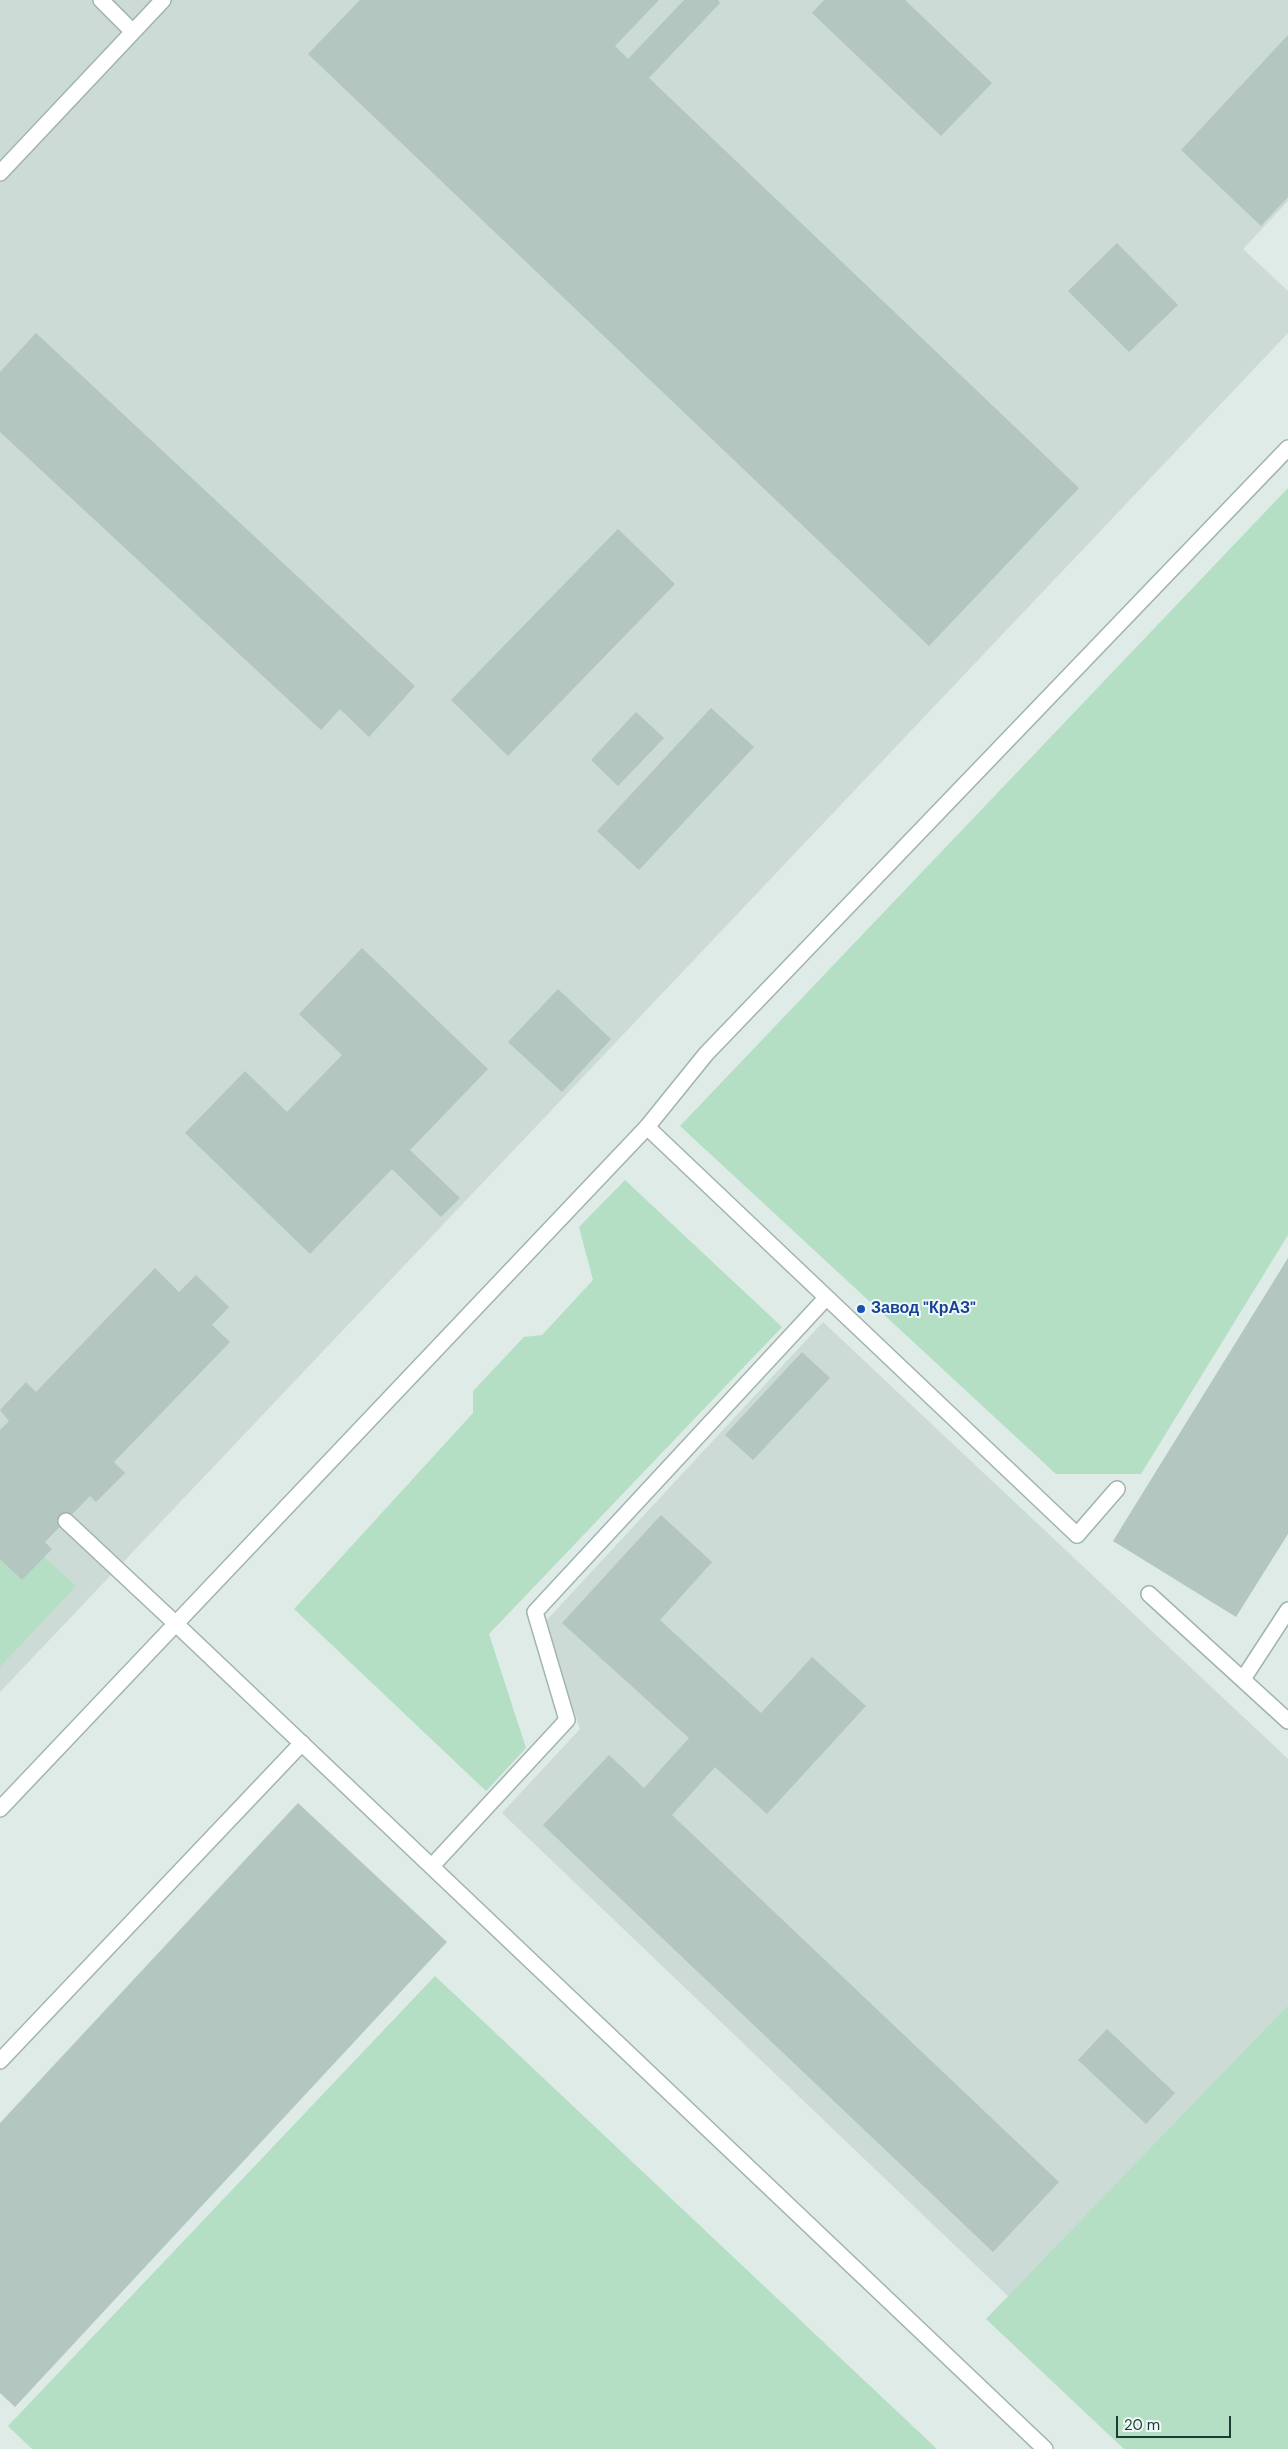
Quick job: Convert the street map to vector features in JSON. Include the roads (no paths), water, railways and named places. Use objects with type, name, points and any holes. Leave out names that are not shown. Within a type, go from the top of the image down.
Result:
[{"type":"street","points":[[101,0],[133,32]]},
{"type":"street","points":[[0,173],[163,0]]},
{"type":"street","points":[[0,1809],[647,1127],[706,1054],[1288,448]]},
{"type":"street","points":[[647,1127],[1077,1536],[1117,1488]]},
{"type":"street","points":[[432,1866],[567,1720],[535,1612],[826,1298]]},
{"type":"street","points":[[66,1521],[1045,2449]]},
{"type":"street","points":[[1150,1594],[1288,1721]]},
{"type":"street","points":[[1242,1679],[1288,1610]]},
{"type":"street","points":[[0,2062],[302,1743]]},
{"type":"place","name":"Завод \"КрАЗ\"","points":[[861,1309]]}]
